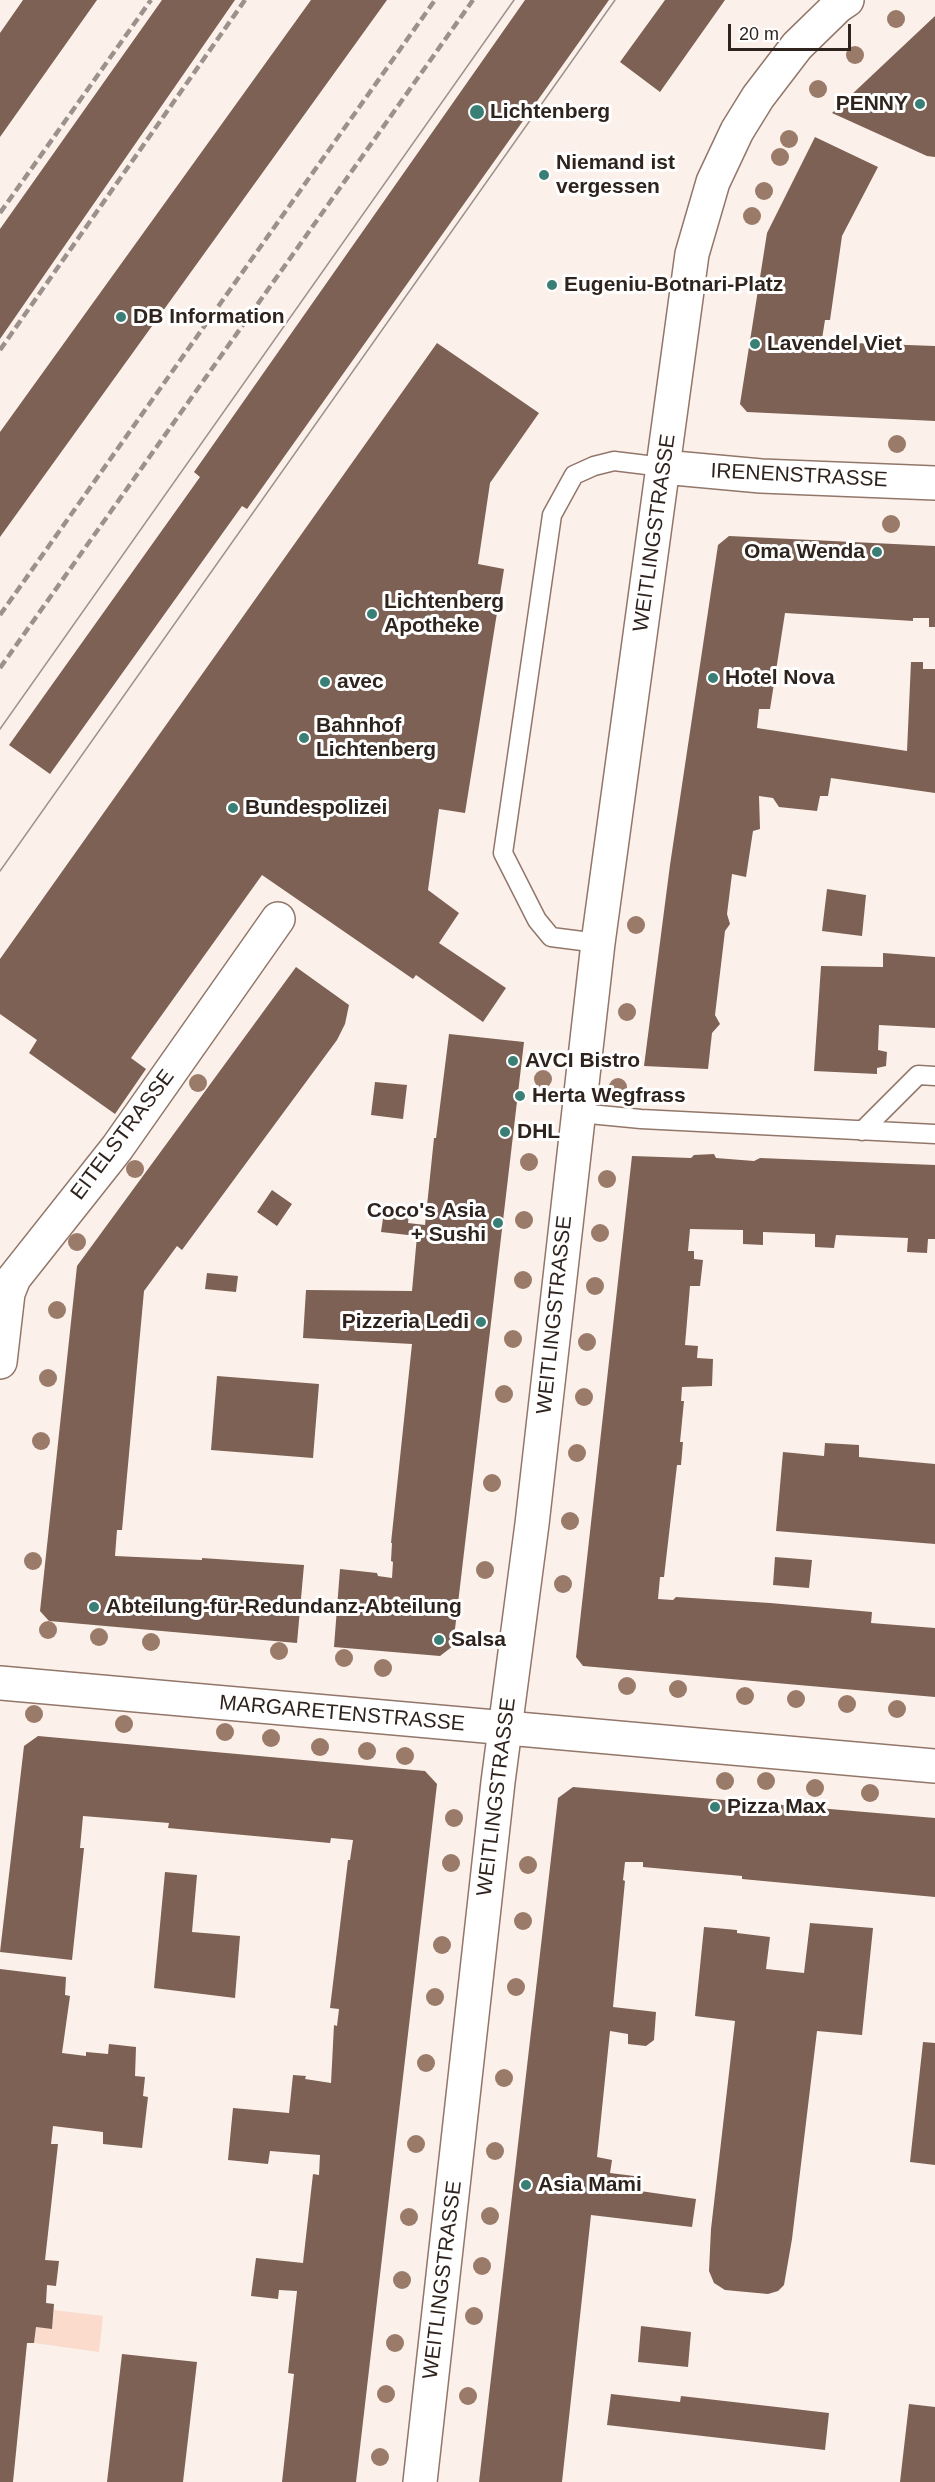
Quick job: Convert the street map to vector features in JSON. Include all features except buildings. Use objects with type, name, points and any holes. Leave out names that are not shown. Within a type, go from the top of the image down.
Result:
[{"type":"street","name":"WEITLINGSTRASSE","points":[[420,2482],[505,1729],[532,1524],[598,943],[692,254],[713,182],[737,131],[770,80],[797,46],[837,6],[847,0]]},
{"type":"street","name":"IRENENSTRASSE","points":[[663,467],[761,476],[935,483]]},
{"type":"street","name":"EITELSTRASSE","points":[[0,1362],[8,1293],[14,1278],[117,1148],[278,919]]},
{"type":"street","name":"MARGARETENSTRASSE","points":[[0,1683],[935,1766]]},
{"type":"lane","points":[[598,943],[551,937],[537,920],[503,853],[552,515],[574,475],[594,466],[614,461],[663,467]]},
{"type":"lane","points":[[862,1131],[918,1075],[935,1076]]},
{"type":"lane","points":[[579,1113],[641,1119],[935,1134]]},
{"type":"shaded area","points":[[54,2310],[103,2316],[99,2352],[34,2343],[36,2327],[52,2329]]},
{"type":"tram line","points":[[0,729],[514,0]]},
{"type":"tram line","points":[[0,871],[615,0]]},
{"type":"railway","points":[[0,213],[151,0]]},
{"type":"railway","points":[[0,350],[245,0]]},
{"type":"railway","points":[[0,615],[435,0]]},
{"type":"railway","points":[[0,668],[473,0]]},
{"type":"place","name":"PENNY","points":[[920,104]]},
{"type":"place","name":"Lichtenberg","points":[[477,112]]},
{"type":"place","name":"Niemand ist vergessen","points":[[544,175]]},
{"type":"place","name":"Eugeniu-Botnari-Platz","points":[[552,285]]},
{"type":"place","name":"DB Information","points":[[121,317]]},
{"type":"place","name":"Lavendel Viet","points":[[755,344]]},
{"type":"place","name":"Oma Wenda","points":[[877,552]]},
{"type":"place","name":"Lichtenberg Apotheke","points":[[372,614]]},
{"type":"place","name":"Hotel Nova","points":[[713,678]]},
{"type":"place","name":"avec","points":[[325,682]]},
{"type":"place","name":"Bahnhof Lichtenberg","points":[[304,738]]},
{"type":"place","name":"Bundespolizei","points":[[233,808]]},
{"type":"place","name":"AVCI Bistro","points":[[513,1061]]},
{"type":"place","name":"Herta Wegfrass","points":[[520,1096]]},
{"type":"place","name":"DHL","points":[[505,1132]]},
{"type":"place","name":"Coco's Asia + Sushi","points":[[498,1223]]},
{"type":"place","name":"Pizzeria Ledi","points":[[481,1322]]},
{"type":"place","name":"Abteilung-für-Redundanz-Abteilung","points":[[94,1607]]},
{"type":"place","name":"Salsa","points":[[439,1640]]},
{"type":"place","name":"Pizza Max","points":[[715,1807]]},
{"type":"place","name":"Asia Mami","points":[[526,2185]]}]
